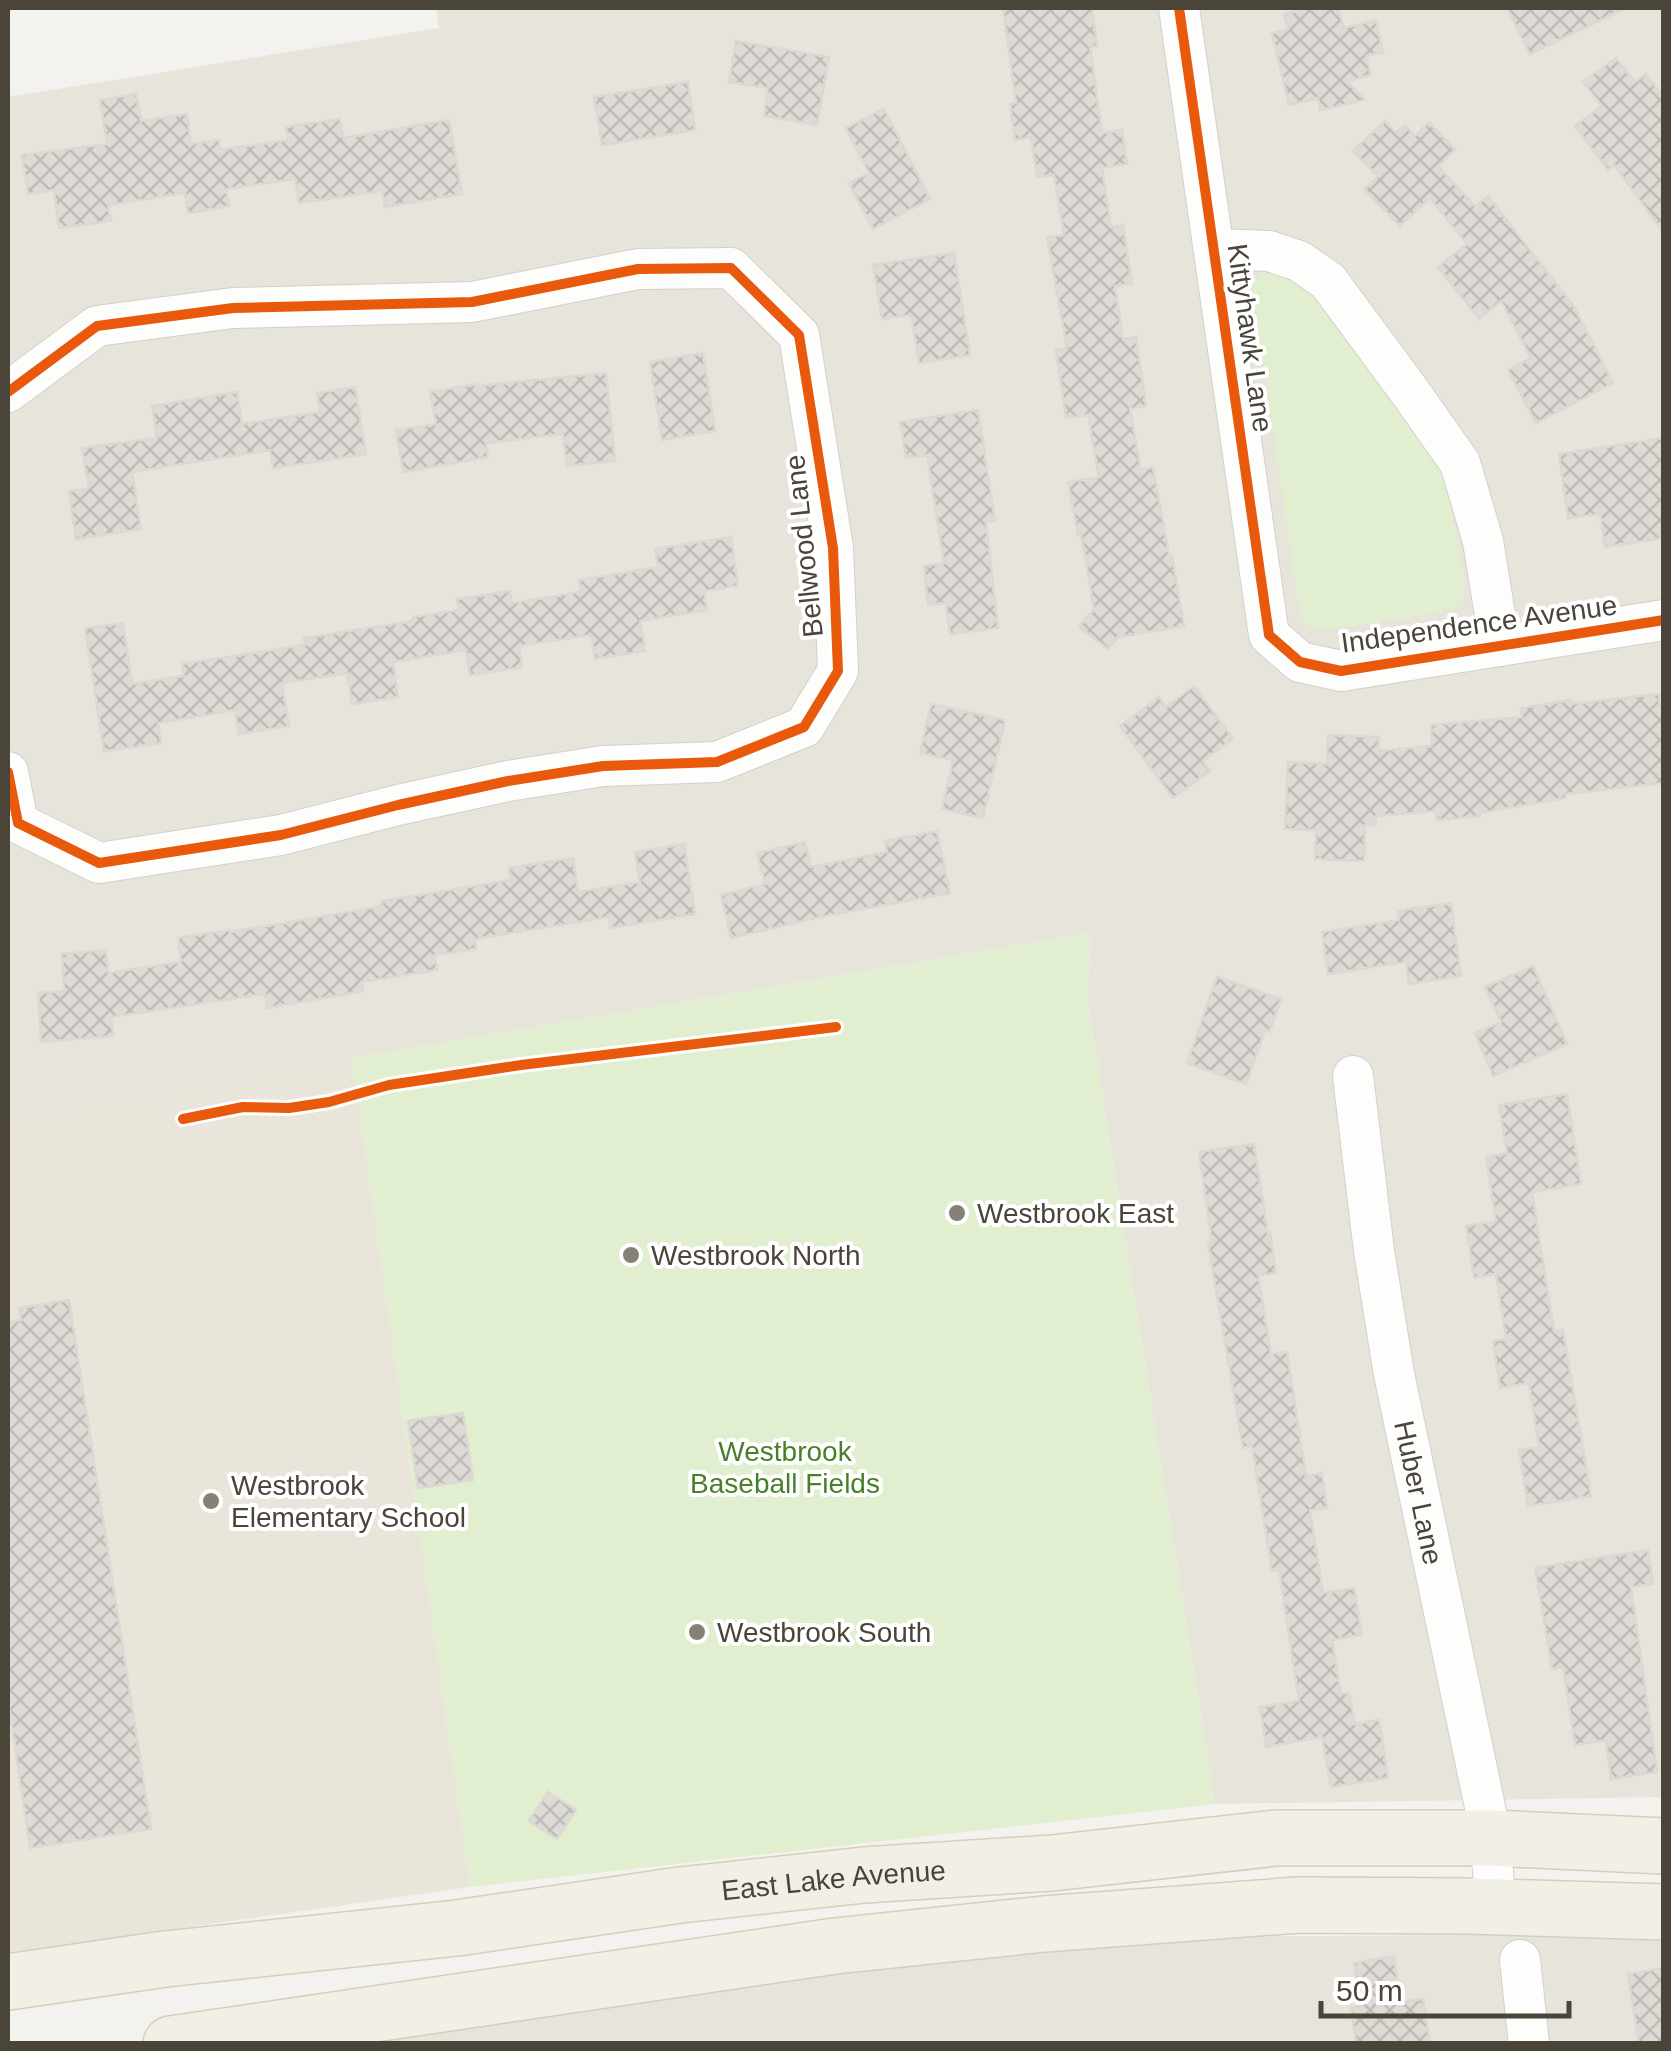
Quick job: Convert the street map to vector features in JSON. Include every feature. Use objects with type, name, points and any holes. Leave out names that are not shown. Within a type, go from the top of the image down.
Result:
[{"type":"main road","name":"East Lake Avenue","points":[[8,1982],[164,1958],[457,1928],[680,1895],[864,1875],[1052,1863],[1276,1838],[1491,1838],[1664,1846]]},
{"type":"main road","points":[[170,2044],[816,1948],[987,1930],[1299,1905],[1664,1912]]},
{"type":"street","name":"Kittyhawk Lane","points":[[1179,8],[1269,635],[1300,662]]},
{"type":"street","name":"Kittyhawk Lane","points":[[1215,249],[1269,251],[1299,261],[1328,281],[1410,392],[1460,463],[1483,541],[1500,646]]},
{"type":"street","name":"Bellwood Lane","points":[[8,392],[97,326],[234,308],[472,302],[638,268],[731,268],[799,336],[833,548],[838,672],[804,726],[716,762],[603,766],[508,781],[281,834],[100,863],[18,822],[8,772]]},
{"type":"street","name":"Independence Avenue","points":[[1300,662],[1341,670],[1664,620]]},
{"type":"street","name":"Huber Lane","points":[[1354,1076],[1374,1251],[1394,1374],[1491,1838],[1495,1906]]},
{"type":"street","points":[[1520,1960],[1529,2044]]},
{"type":"shaded area","points":[[436,8],[1663,8],[1663,1797],[1215,1804],[1087,998],[1091,933],[8,1116],[8,97],[439,28]]},
{"type":"shaded area","name":"Westbrook Elementary School","points":[[352,1058],[470,1887],[8,1953],[8,1116]]},
{"type":"shaded area","points":[[1663,1934],[1663,2043],[304,2044],[1111,1937]]},
{"type":"green space","points":[[1273,261],[1299,273],[1405,402],[1445,478],[1463,572],[1464,594],[1454,610],[1329,630],[1309,628],[1299,607],[1252,284]]},
{"type":"green space","name":"Westbrook Baseball Fields","points":[[1091,933],[1087,998],[1215,1804],[470,1887],[352,1058]]},
{"type":"building","points":[[1003,8],[1092,8],[1097,46],[1090,47],[1102,133],[1122,130],[1127,164],[1102,168],[1111,227],[1123,225],[1132,284],[1115,286],[1123,339],[1136,337],[1146,406],[1130,409],[1141,470],[1153,467],[1184,626],[1118,637],[1108,649],[1079,627],[1094,609],[1068,482],[1099,477],[1088,415],[1066,418],[1056,350],[1067,348],[1047,237],[1064,235],[1054,175],[1037,177],[1031,137],[1015,140],[1010,104],[1016,103]]},
{"type":"building","points":[[1309,8],[1338,8],[1344,28],[1376,20],[1383,52],[1366,56],[1371,75],[1347,81],[1365,100],[1320,110],[1318,98],[1289,105],[1272,33],[1288,29],[1284,14]]},
{"type":"building","points":[[1507,8],[1626,8],[1530,54]]},
{"type":"building","points":[[736,41],[829,57],[817,125],[764,116],[768,88],[729,82]]},
{"type":"building","points":[[1616,58],[1635,82],[1646,74],[1664,98],[1664,233],[1614,165],[1608,170],[1575,126],[1602,106],[1583,82]]},
{"type":"building","points":[[688,82],[695,130],[602,145],[594,97]]},
{"type":"building","points":[[136,94],[141,121],[187,114],[191,144],[219,140],[220,150],[289,140],[286,127],[340,119],[343,138],[449,120],[462,194],[385,207],[382,191],[299,203],[295,179],[226,189],[229,206],[188,213],[185,193],[108,205],[111,221],[59,228],[54,190],[28,194],[22,155],[107,144],[100,100]]},
{"type":"building","points":[[884,109],[930,199],[873,229],[849,183],[869,173],[846,128]]},
{"type":"building","points":[[1385,121],[1396,133],[1405,125],[1415,136],[1429,122],[1455,150],[1438,166],[1475,206],[1488,196],[1573,305],[1613,383],[1536,423],[1508,370],[1531,358],[1501,301],[1479,319],[1438,267],[1467,244],[1430,198],[1400,226],[1364,189],[1378,177],[1353,151]]},
{"type":"building","points":[[954,253],[970,355],[919,363],[911,315],[882,319],[873,265]]},
{"type":"building","points":[[703,353],[715,431],[662,440],[650,362]]},
{"type":"building","points":[[606,373],[615,461],[567,466],[563,434],[486,443],[488,457],[403,472],[396,430],[436,424],[430,392],[476,384]]},
{"type":"building","points":[[355,387],[366,454],[273,468],[270,450],[132,472],[141,529],[76,539],[69,491],[89,488],[82,448],[157,438],[152,406],[237,392],[242,424],[320,412],[317,393]]},
{"type":"building","points":[[978,410],[995,521],[986,522],[998,628],[950,634],[946,603],[928,605],[924,566],[944,563],[927,455],[906,458],[900,422]]},
{"type":"building","points":[[1664,438],[1664,538],[1605,547],[1600,514],[1568,518],[1559,454]]},
{"type":"building","points":[[731,537],[738,586],[704,591],[707,610],[640,621],[645,651],[595,659],[591,635],[519,646],[522,667],[470,675],[466,650],[393,662],[398,697],[352,704],[347,673],[282,683],[289,726],[239,734],[235,710],[158,723],[161,743],[104,751],[85,628],[123,623],[132,684],[184,676],[182,664],[305,645],[304,638],[459,610],[457,599],[510,591],[512,603],[581,592],[579,580],[658,567],[655,549]]},
{"type":"building","points":[[1194,686],[1233,739],[1203,761],[1210,771],[1173,798],[1120,726],[1159,697],[1166,707]]},
{"type":"building","points":[[1659,694],[1660,708],[1664,708],[1664,783],[1565,794],[1566,798],[1480,816],[1437,820],[1436,811],[1376,816],[1376,825],[1365,825],[1364,861],[1315,859],[1316,830],[1285,829],[1288,762],[1327,764],[1328,735],[1379,737],[1379,751],[1432,746],[1431,725],[1522,717],[1521,708],[1571,700],[1572,704]]},
{"type":"building","points":[[931,704],[1005,720],[983,818],[942,809],[953,760],[920,753]]},
{"type":"building","points":[[937,831],[950,893],[731,938],[721,895],[765,884],[757,853],[805,842],[811,867],[887,852],[885,841]]},
{"type":"building","points":[[684,844],[695,914],[610,928],[609,917],[475,939],[476,949],[435,955],[437,970],[361,982],[363,991],[267,1008],[265,994],[111,1017],[113,1036],[41,1042],[38,993],[64,991],[62,954],[106,950],[108,973],[181,962],[178,938],[320,917],[382,906],[382,901],[511,880],[509,868],[573,858],[578,892],[640,882],[635,852]]},
{"type":"building","points":[[1451,903],[1461,976],[1409,984],[1406,962],[1328,974],[1322,932],[1399,920],[1398,911]]},
{"type":"building","points":[[1533,966],[1567,1044],[1493,1076],[1475,1033],[1501,1022],[1485,987]]},
{"type":"building","points":[[1217,977],[1281,999],[1246,1084],[1187,1063]]},
{"type":"building","points":[[1567,1094],[1581,1184],[1532,1192],[1554,1331],[1563,1330],[1591,1496],[1528,1506],[1519,1450],[1539,1447],[1529,1383],[1500,1388],[1493,1341],[1506,1339],[1496,1274],[1474,1278],[1466,1226],[1496,1221],[1486,1157],[1507,1153],[1499,1105]]},
{"type":"building","points":[[1254,1144],[1276,1273],[1258,1275],[1271,1354],[1287,1352],[1306,1476],[1322,1473],[1327,1508],[1310,1510],[1323,1593],[1354,1588],[1362,1635],[1332,1640],[1341,1694],[1349,1693],[1355,1724],[1379,1720],[1388,1778],[1331,1787],[1322,1737],[1266,1747],[1260,1707],[1299,1701],[1279,1570],[1272,1571],[1252,1446],[1243,1448],[1208,1243],[1212,1242],[1199,1152]]},
{"type":"building","points":[[69,1300],[151,1829],[30,1848],[8,1699],[8,1322],[21,1320],[19,1308]]},
{"type":"building","points":[[463,1413],[473,1480],[418,1488],[408,1421]]},
{"type":"building","points":[[1648,1550],[1653,1584],[1631,1587],[1657,1772],[1611,1779],[1606,1740],[1575,1745],[1563,1667],[1552,1669],[1535,1568]]},
{"type":"building","points":[[548,1792],[576,1810],[557,1839],[529,1821]]},
{"type":"building","points":[[1394,1956],[1401,2002],[1423,1999],[1430,2044],[1356,2044],[1351,2008],[1361,2006],[1354,1963]]},
{"type":"building","points":[[1664,1968],[1664,2044],[1639,2044],[1628,1974]]},
{"type":"cycle path","points":[[1179,8],[1269,635],[1300,662],[1341,671],[1664,620]]},
{"type":"cycle path","points":[[8,392],[97,326],[233,308],[472,302],[638,269],[731,268],[799,335],[833,548],[838,671],[804,727],[717,762],[603,766],[508,781],[281,835],[99,863],[18,823],[8,772]]},
{"type":"cycle path","points":[[183,1119],[243,1107],[289,1108],[329,1102],[389,1085],[521,1065],[836,1027]]},
{"type":"place","name":"Westbrook East","points":[[957,1213]]},
{"type":"place","name":"Westbrook North","points":[[631,1255]]},
{"type":"place","name":"Westbrook Elementary School","points":[[211,1501]]},
{"type":"place","name":"Westbrook South","points":[[697,1632]]}]
